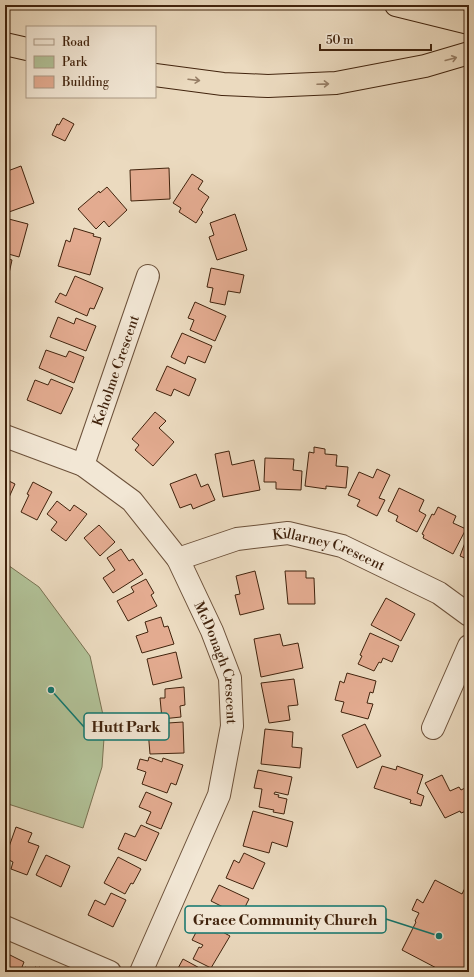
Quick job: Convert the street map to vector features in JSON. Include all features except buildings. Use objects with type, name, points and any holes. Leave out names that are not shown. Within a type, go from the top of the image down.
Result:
[{"type":"highway","points":[[396,5],[469,23]]},
{"type":"highway","points":[[5,44],[26,49]]},
{"type":"highway","points":[[156,75],[223,84],[268,86],[336,83],[425,66],[469,53]]},
{"type":"street","name":"Keholme Crescent","points":[[83,465],[148,276]]},
{"type":"street","name":"McDonagh Crescent","points":[[5,436],[83,465],[132,501],[178,559],[224,658],[230,678],[232,726],[219,796],[141,972]]},
{"type":"street","name":"Killarney Crescent","points":[[178,559],[236,539],[288,533],[342,546],[439,593],[469,615]]},
{"type":"street","points":[[433,728],[469,646]]},
{"type":"street","points":[[5,927],[110,972]]},
{"type":"green space","points":[[5,563],[39,587],[90,656],[105,724],[102,767],[83,828],[5,803]]},
{"type":"place","name":"Hutt Park","points":[[51,690]]},
{"type":"place","name":"Grace Community Church","points":[[439,936]]}]
